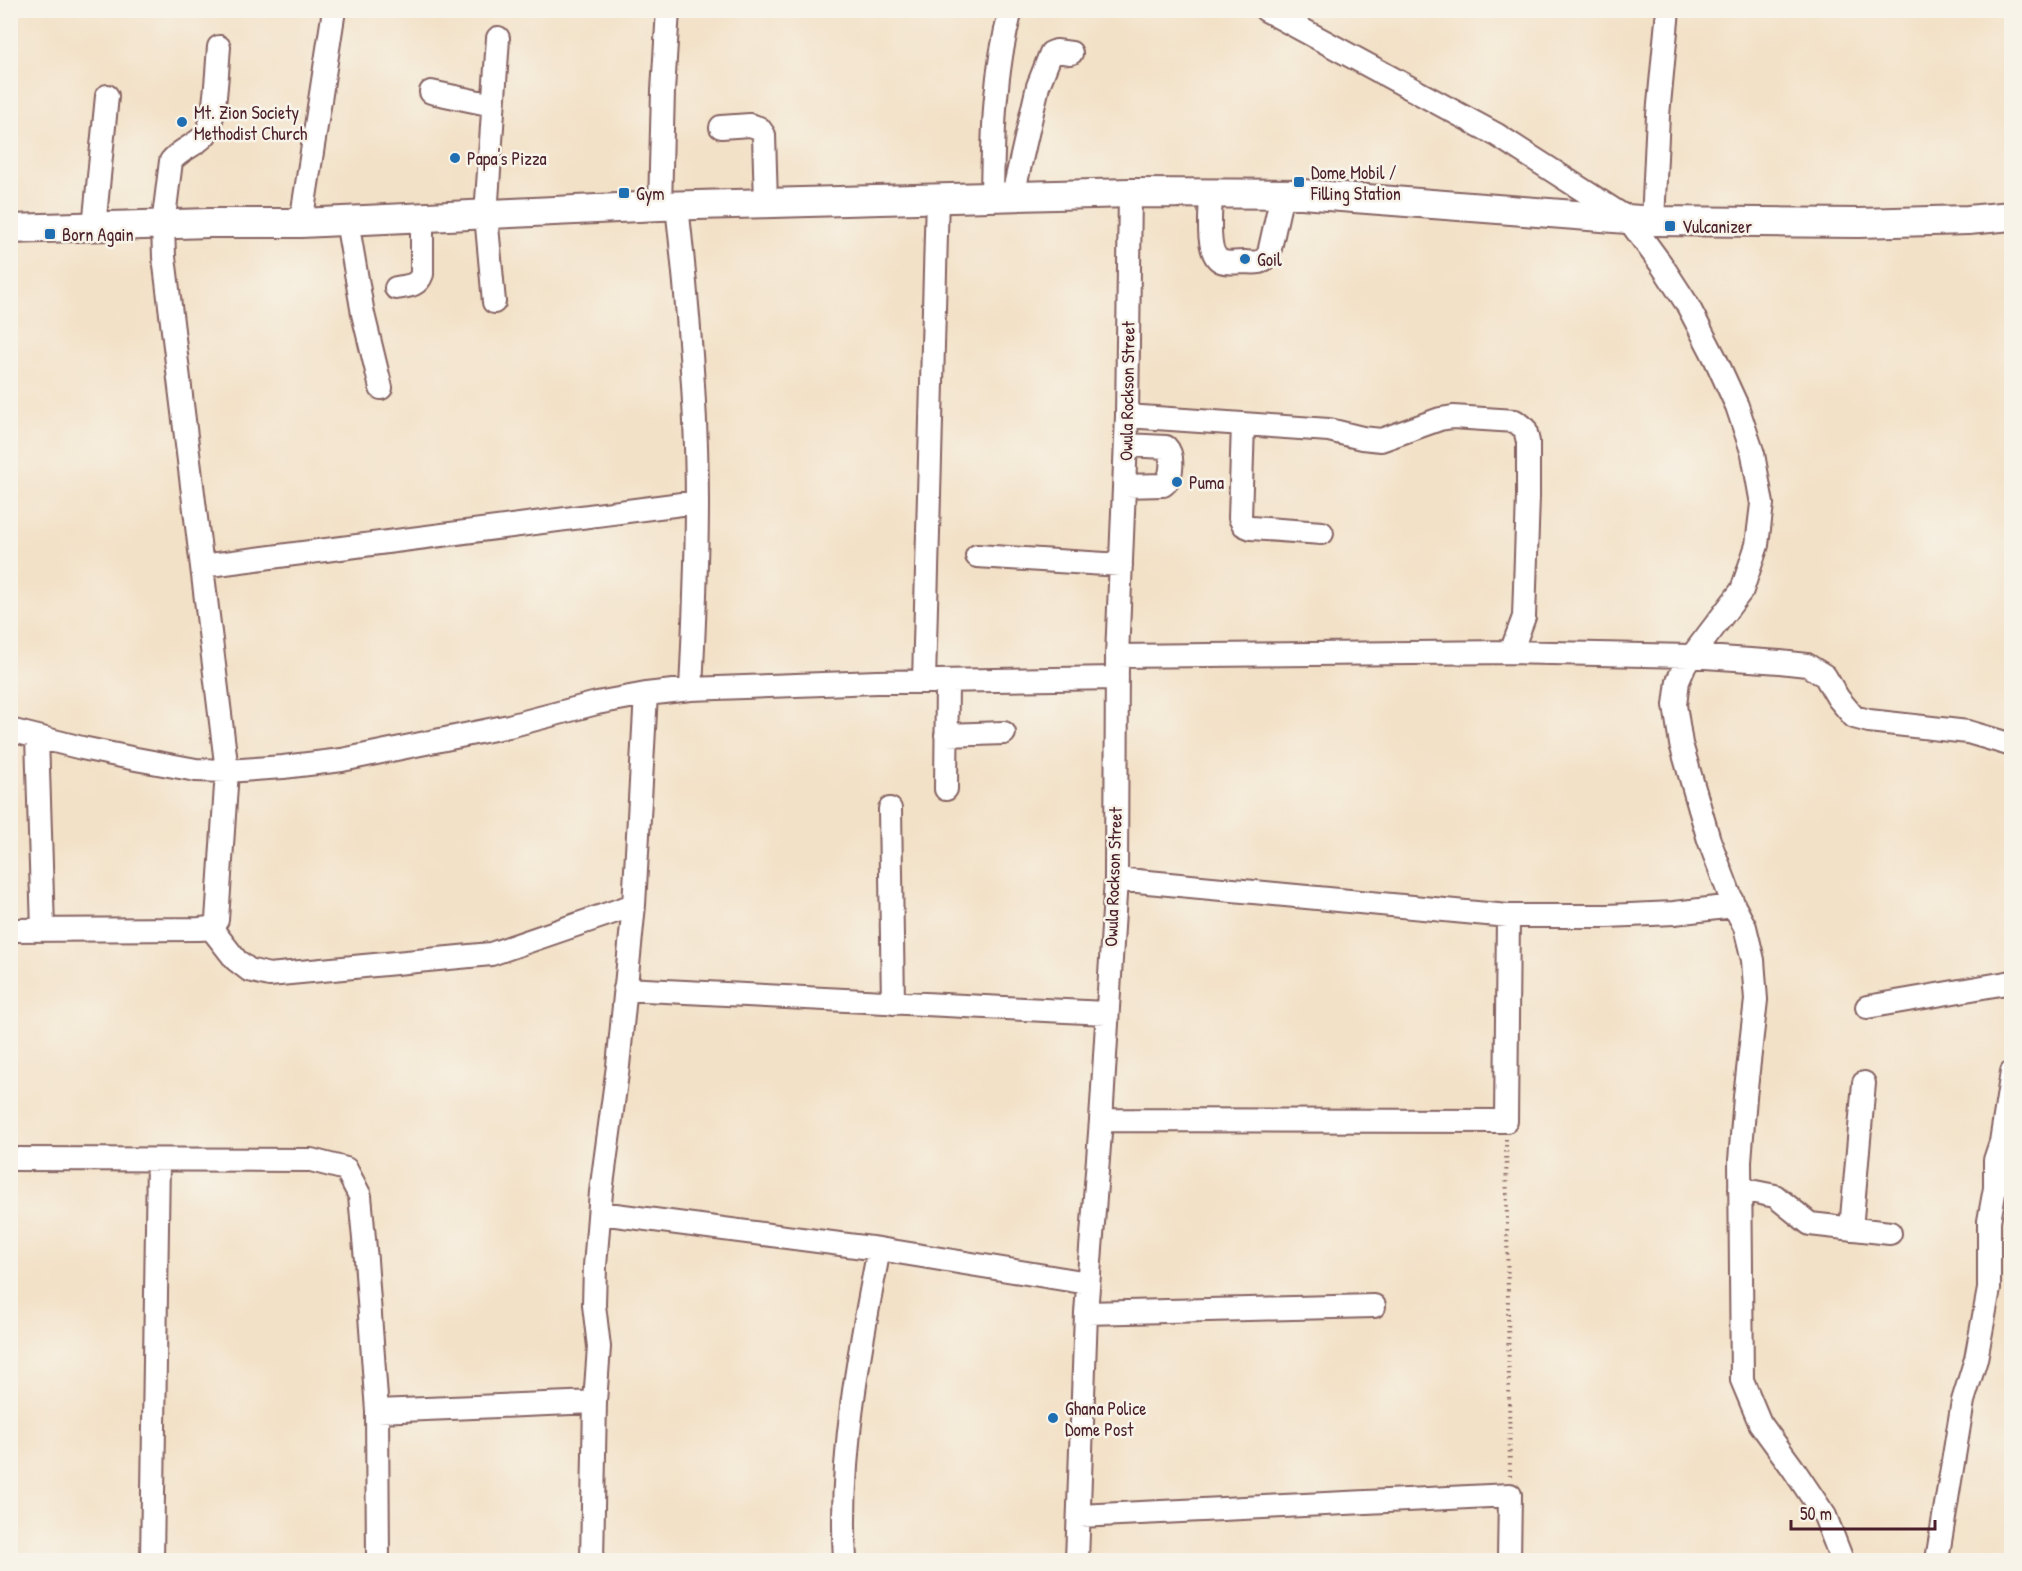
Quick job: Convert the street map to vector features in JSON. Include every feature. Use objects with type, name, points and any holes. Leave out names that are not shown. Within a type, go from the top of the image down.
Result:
[{"type":"main road","points":[[10,229],[301,223],[669,206],[1130,193],[1282,194],[1474,206],[1640,220],[1858,223],[1968,220],[2012,216]]},
{"type":"street","points":[[301,223],[334,10]]},
{"type":"street","points":[[668,10],[663,91],[669,206],[690,326],[697,502],[691,689]]},
{"type":"street","points":[[1002,195],[993,121],[997,81],[1011,10]]},
{"type":"street","points":[[1266,10],[1497,135],[1640,220],[1661,264],[1687,304],[1737,406],[1753,454],[1762,504],[1757,544],[1742,590],[1714,629],[1690,656],[1678,681],[1675,705],[1681,744],[1709,840],[1734,906],[1745,927],[1753,960],[1756,1000],[1745,1097],[1740,1189],[1742,1380],[1760,1423],[1825,1516],[1842,1560]]},
{"type":"street","points":[[1640,220],[1660,92],[1668,10]]},
{"type":"street","points":[[494,302],[486,215],[498,38]]},
{"type":"street","points":[[211,928],[217,920],[227,771],[166,269],[163,225],[171,161],[177,153],[197,143],[211,126],[219,47]]},
{"type":"street","points":[[1002,195],[1047,59],[1051,53],[1056,51],[1071,52]]},
{"type":"street","points":[[431,92],[494,105]]},
{"type":"street","points":[[94,226],[107,96]]},
{"type":"street","points":[[721,127],[750,125],[759,128],[764,135],[766,203]]},
{"type":"street","name":"Owula Rockson Street","points":[[1077,1560],[1086,1313],[1116,879],[1117,667],[1127,416],[1130,193]]},
{"type":"street","points":[[1211,193],[1211,249],[1223,262],[1265,260],[1269,253],[1282,194]]},
{"type":"street","points":[[924,681],[927,483],[934,339],[937,197]]},
{"type":"street","points":[[396,288],[416,284],[420,280],[422,274],[422,218]]},
{"type":"street","points":[[347,221],[363,314],[381,388]]},
{"type":"street","points":[[1127,416],[1329,430],[1381,440],[1420,425],[1454,417],[1515,421],[1526,429],[1528,496],[1524,617],[1511,652]]},
{"type":"street","points":[[1243,424],[1240,518],[1244,525],[1251,528],[1322,533]]},
{"type":"street","points":[[1124,486],[1163,485],[1168,483],[1170,478],[1171,454],[1166,447],[1126,445]]},
{"type":"street","points":[[202,566],[697,502]]},
{"type":"street","points":[[977,556],[1121,565]]},
{"type":"street","points":[[10,730],[196,770],[227,771],[283,767],[374,754],[509,726],[597,703],[691,689],[947,681],[1117,667],[1511,652],[1690,656],[1807,665],[1825,676],[1838,698],[1854,717],[1869,722],[1968,732],[2012,745]]},
{"type":"street","points":[[946,789],[947,681]]},
{"type":"street","points":[[592,1560],[595,1402],[599,1347],[594,1305],[595,1266],[634,905],[646,694]]},
{"type":"street","points":[[946,735],[1004,733]]},
{"type":"street","points":[[37,737],[43,929]]},
{"type":"street","points":[[890,808],[893,1003]]},
{"type":"street","points":[[1116,879],[1508,916],[1674,913],[1734,906]]},
{"type":"street","points":[[211,928],[236,960],[249,970],[269,975],[491,954],[634,905]]},
{"type":"street","points":[[1101,1120],[1506,1121],[1508,916]]},
{"type":"street","points":[[10,930],[211,928]]},
{"type":"street","points":[[1867,1007],[2012,982]]},
{"type":"street","points":[[626,989],[1106,1013]]},
{"type":"street","points":[[1937,1560],[1964,1401],[1976,1359],[1989,1289],[1989,1221],[1995,1188],[1995,1160],[2006,1139],[2012,1072]]},
{"type":"street","points":[[1851,1228],[1864,1083]]},
{"type":"street","points":[[10,1159],[311,1160],[346,1169],[360,1196],[377,1411],[378,1560]]},
{"type":"street","points":[[152,1560],[158,1161]]},
{"type":"street","points":[[1740,1189],[1775,1196],[1810,1224],[1890,1233]]},
{"type":"street","points":[[600,1214],[879,1249],[1088,1283]]},
{"type":"street","points":[[844,1560],[848,1427],[863,1329],[879,1249]]},
{"type":"street","points":[[1086,1313],[1374,1306]]},
{"type":"street","points":[[377,1411],[595,1402]]},
{"type":"street","points":[[1079,1516],[1510,1495],[1509,1560]]},
{"type":"path","points":[[1506,1121],[1510,1495]]},
{"type":"place","name":"Mt. Zion Society Methodist Church","points":[[182,122]]},
{"type":"place","name":"Papa's Pizza","points":[[455,158]]},
{"type":"place","name":"Dome Mobil / Filling Station","points":[[1299,182]]},
{"type":"place","name":"Gym","points":[[624,193]]},
{"type":"place","name":"Vulcanizer","points":[[1670,226]]},
{"type":"place","name":"Born Again","points":[[50,234]]},
{"type":"place","name":"Goil","points":[[1245,259]]},
{"type":"place","name":"Puma","points":[[1177,482]]},
{"type":"place","name":"Ghana Police Dome Post","points":[[1053,1418]]}]
